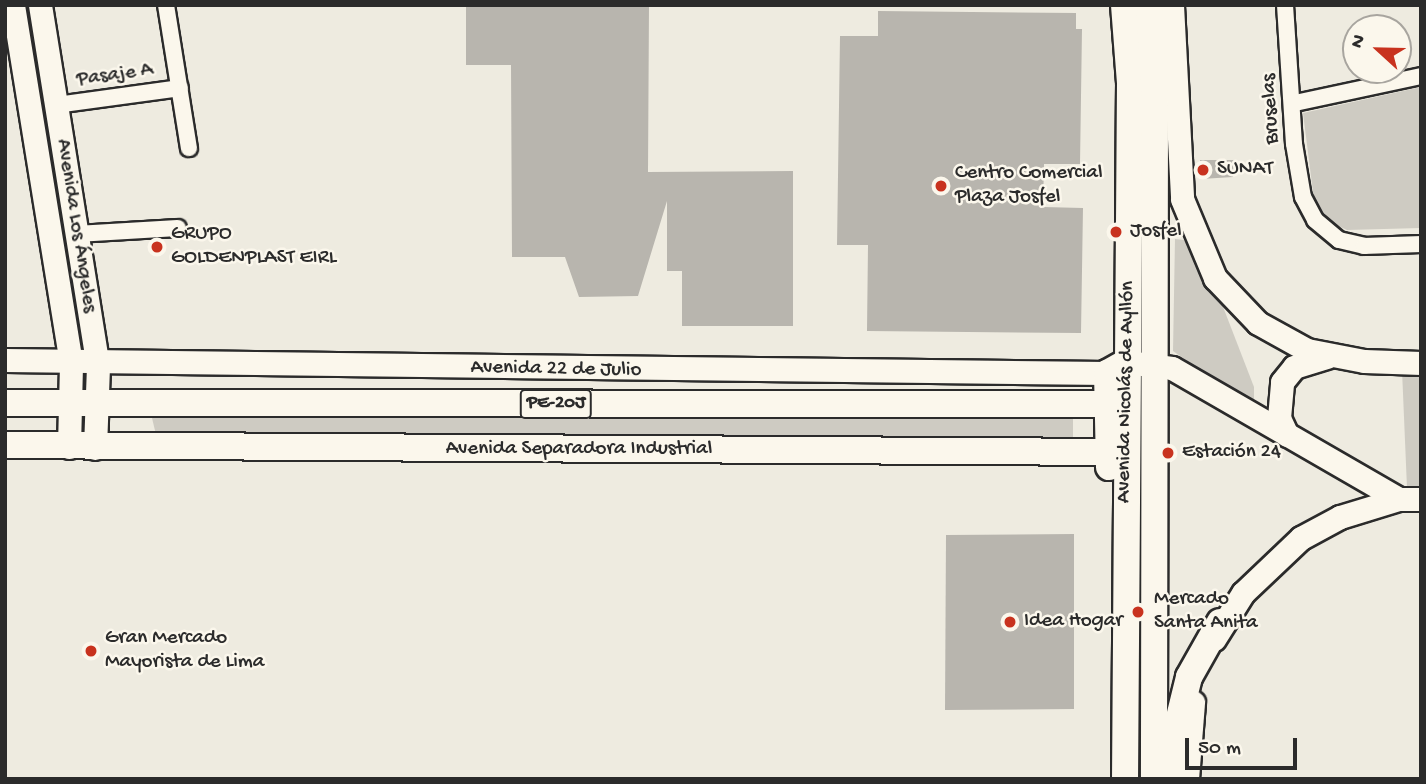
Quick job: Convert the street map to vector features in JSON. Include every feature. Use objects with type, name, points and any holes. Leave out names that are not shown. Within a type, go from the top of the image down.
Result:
[{"type":"main road","name":"Avenida Nicolás de Ayllón","points":[[1124,5],[1130,83],[1117,367],[1126,517],[1125,779]]},
{"type":"main road","name":"Avenida Nicolás de Ayllón","points":[[1149,5],[1154,362],[1154,779]]},
{"type":"main road","points":[[1117,367],[1106,404],[1105,452],[1126,517]]},
{"type":"main road","name":"PE-20J","points":[[5,403],[1106,404]]},
{"type":"main road","name":"Avenida Separadora Industrial","points":[[5,445],[1105,452]]},
{"type":"main road","points":[[1164,779],[1189,677],[1220,622]]},
{"type":"street","name":"Avenida Los Ángeles","points":[[13,5],[13,58],[71,365],[83,404],[82,447]]},
{"type":"street","name":"Avenida Los Ángeles","points":[[40,5],[97,366],[83,404]]},
{"type":"street","points":[[166,5],[189,148]]},
{"type":"street","points":[[1172,5],[1181,199],[1205,261],[1234,302],[1273,333],[1327,357],[1421,363]]},
{"type":"street","name":"Bruselas","points":[[1285,5],[1298,170],[1315,220],[1339,240],[1364,246],[1421,244]]},
{"type":"street","points":[[1294,103],[1421,76]]},
{"type":"street","name":"Pasaje A","points":[[56,106],[180,88]]},
{"type":"street","points":[[76,234],[178,228]]},
{"type":"street","points":[[1287,435],[1278,409],[1282,382],[1294,368],[1327,357]]},
{"type":"street","name":"Avenida 22 de Julio","points":[[5,360],[97,366],[1117,367]]},
{"type":"street","points":[[1117,367],[1154,362],[1410,499]]},
{"type":"street","points":[[1187,779],[1193,704],[1220,622],[1271,562],[1301,538],[1340,516],[1410,499]]},
{"type":"shaded area","points":[[1421,87],[1421,228],[1347,230],[1332,223],[1314,200],[1303,113]]},
{"type":"shaded area","points":[[1175,239],[1184,240],[1220,299],[1254,387],[1254,407],[1173,351]]},
{"type":"shaded area","points":[[1402,370],[1421,371],[1421,489],[1407,488]]},
{"type":"shaded area","points":[[1073,417],[1073,438],[157,439],[152,418]]},
{"type":"building","points":[[466,5],[649,5],[648,172],[793,171],[793,326],[682,326],[682,271],[667,271],[667,201],[638,296],[579,297],[565,257],[512,257],[511,65],[466,65]]},
{"type":"building","name":"Centro Comercial Plaza Josfel","points":[[878,11],[1076,13],[1076,29],[1082,29],[1080,164],[1044,164],[1043,207],[1083,208],[1081,333],[867,331],[868,245],[837,245],[840,36],[878,36]]},
{"type":"building","points":[[1200,160],[1234,160],[1233,177],[1201,179]]},
{"type":"building","name":"Idea Hogar","points":[[1074,534],[1074,709],[945,710],[946,535]]},
{"type":"place","name":"SUNAT","points":[[1203,170]]},
{"type":"place","name":"Centro Comercial Plaza Josfel","points":[[941,186]]},
{"type":"place","name":"Josfel","points":[[1116,232]]},
{"type":"place","name":"GRUPO GOLDENPLAST EIRL","points":[[157,247]]},
{"type":"place","name":"Estación 24","points":[[1168,453]]},
{"type":"place","name":"Mercado Santa Anita","points":[[1138,612]]},
{"type":"place","name":"Idea Hogar","points":[[1010,622]]},
{"type":"place","name":"Gran Mercado Mayorista de Lima","points":[[91,651]]}]
